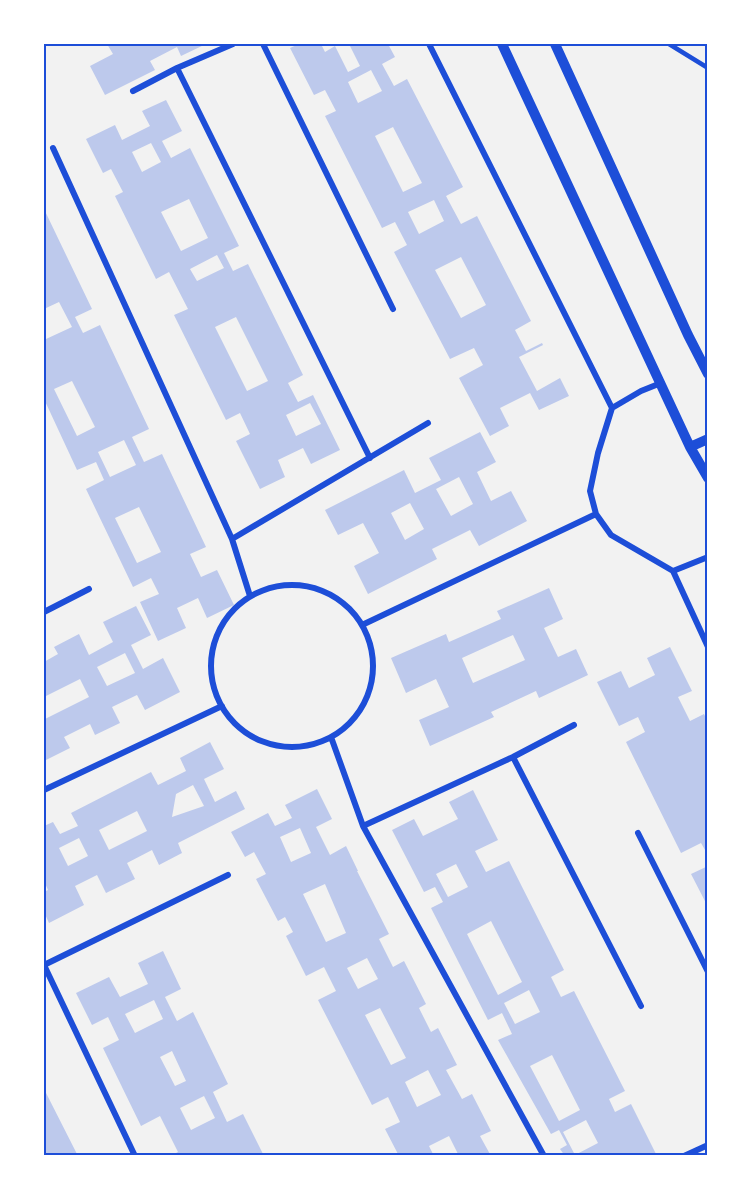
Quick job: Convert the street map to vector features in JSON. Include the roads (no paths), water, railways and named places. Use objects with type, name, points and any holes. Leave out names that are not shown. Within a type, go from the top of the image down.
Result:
[{"type":"street","points":[[134,91],[177,68],[233,44]]},
{"type":"street","points":[[264,44],[393,309]]},
{"type":"street","points":[[429,44],[612,408]]},
{"type":"street","points":[[502,44],[690,447],[708,478]]},
{"type":"street","points":[[555,44],[708,374]]},
{"type":"street","points":[[177,68],[370,458]]},
{"type":"street","points":[[53,148],[232,539],[250,596]]},
{"type":"street","points":[[660,383],[612,408],[598,453],[590,491],[596,514],[611,535],[673,572],[708,647]]},
{"type":"street","points":[[232,539],[428,423]]},
{"type":"street","points":[[690,447],[708,439]]},
{"type":"street","points":[[362,625],[596,514]]},
{"type":"street","points":[[673,572],[708,557]]},
{"type":"street","points":[[285,585],[303,586],[337,599],[351,610],[362,625],[369,642],[372,679],[367,697],[358,712],[346,726],[331,737],[314,744],[296,747],[279,746],[261,741],[232,721],[222,706],[212,681],[211,654],[224,621],[250,596],[266,589],[285,585]]},
{"type":"street","points":[[44,612],[88,589]]},
{"type":"street","points":[[44,790],[222,706]]},
{"type":"street","points":[[363,826],[513,757],[574,725]]},
{"type":"street","points":[[331,737],[363,826],[544,1155]]},
{"type":"street","points":[[513,757],[641,1006]]},
{"type":"street","points":[[638,833],[708,972]]},
{"type":"street","points":[[135,1155],[44,965],[228,875]]},
{"type":"street","points":[[684,1155],[708,1144]]},
{"type":"lane","points":[[669,44],[708,68]]}]
